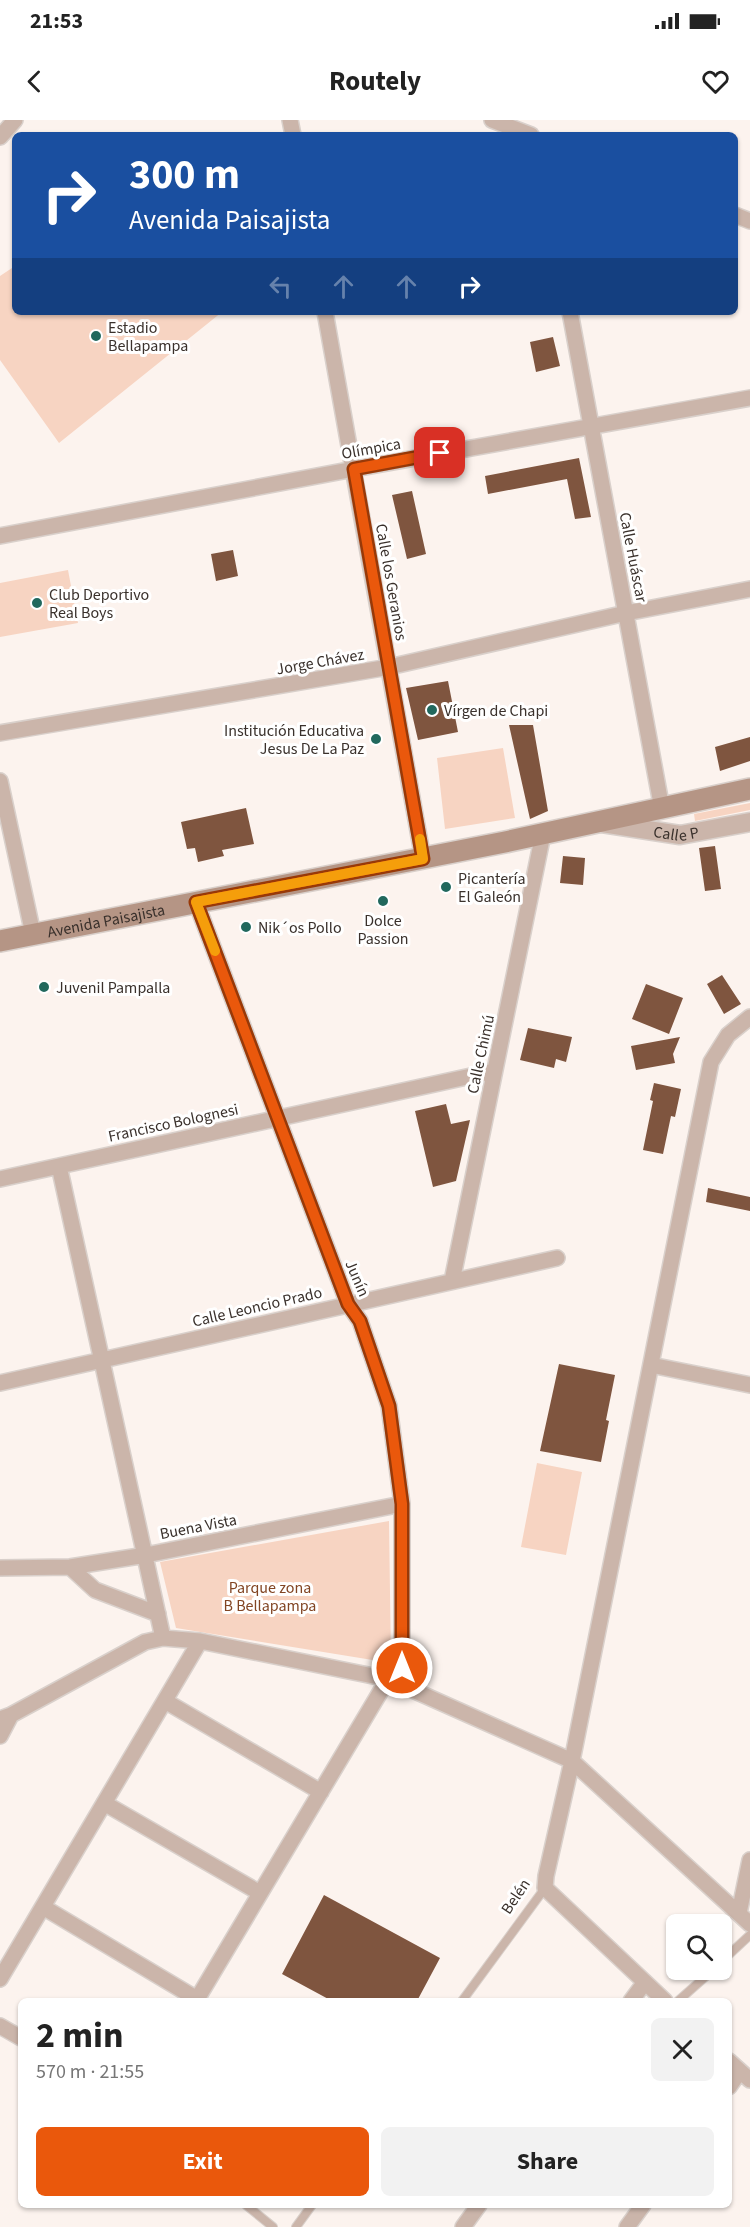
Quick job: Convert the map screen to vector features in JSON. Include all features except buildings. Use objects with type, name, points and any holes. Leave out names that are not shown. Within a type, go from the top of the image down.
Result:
[{"type":"main road","name":"Avenida Paisajista","points":[[0,941],[423,859],[600,823],[750,789]]},
{"type":"street","points":[[0,137],[15,120]]},
{"type":"street","points":[[492,120],[523,132]]},
{"type":"street","name":"Calle los Geranios","points":[[326,315],[423,859]]},
{"type":"street","name":"Calle Huáscar","points":[[571,315],[662,809]]},
{"type":"street","name":"Olímpica","points":[[0,536],[354,469],[750,398]]},
{"type":"street","name":"Jorge Chávez","points":[[0,733],[389,667],[626,613],[750,588]]},
{"type":"street","points":[[0,781],[33,934]]},
{"type":"street","name":"Calle P","points":[[600,823],[680,835],[750,822]]},
{"type":"street","name":"Calle Chimú","points":[[452,1281],[543,834]]},
{"type":"street","name":"Junín","points":[[196,902],[348,1304],[360,1321],[389,1406],[402,1504],[402,1668],[388,1679]]},
{"type":"street","name":"Belén","points":[[545,1888],[711,1062],[728,1035],[750,1017]]},
{"type":"street","name":"Francisco Bolognesi","points":[[0,1179],[494,1071]]},
{"type":"street","points":[[59,1166],[163,1638]]},
{"type":"street","name":"Calle Leoncio Prado","points":[[0,1383],[557,1258]]},
{"type":"street","points":[[651,1365],[750,1385]]},
{"type":"street","name":"Buena Vista","points":[[0,1568],[70,1567],[146,1555],[402,1504]]},
{"type":"street","points":[[70,1567],[95,1590],[158,1614]]},
{"type":"street","points":[[0,1736],[5,1717],[145,1642],[163,1638],[201,1641],[388,1679],[572,1761],[745,1918]]},
{"type":"street","points":[[0,1979],[201,1641]]},
{"type":"street","points":[[198,1998],[388,1679]]},
{"type":"street","points":[[165,1701],[321,1792]]},
{"type":"street","points":[[104,1803],[260,1893]]},
{"type":"street","points":[[745,1918],[750,1860]]},
{"type":"street","points":[[545,1888],[662,1998]]},
{"type":"street","points":[[43,1907],[194,1998]]},
{"type":"street","points":[[633,1998],[645,1982]]},
{"type":"street","points":[[0,2026],[18,2036]]},
{"type":"street","points":[[463,2227],[478,2208]]},
{"type":"street","points":[[627,2227],[641,2208]]},
{"type":"lane","name":"Belén","points":[[464,1998],[545,1888]]},
{"type":"lane","points":[[732,1952],[750,1935]]},
{"type":"lane","points":[[681,1998],[702,1980]]},
{"type":"lane","points":[[250,2208],[273,2227]]},
{"type":"lane","points":[[296,2227],[310,2208]]},
{"type":"green space","name":"Estadio Bellapampa","points":[[12,268],[12,315],[218,315],[59,443],[0,360],[0,276]]},
{"type":"green space","name":"Club Deportivo Real Boys","points":[[68,570],[78,623],[0,637],[0,583]]},
{"type":"green space","points":[[503,748],[515,818],[445,829],[437,758]]},
{"type":"green space","points":[[750,803],[750,810],[695,821],[694,814]]},
{"type":"green space","points":[[537,1463],[582,1472],[566,1555],[521,1547]]},
{"type":"green space","name":"Parque zona B Bellapampa","points":[[389,1521],[391,1663],[176,1628],[160,1562]]},
{"type":"slow traffic","points":[[215,951],[196,902],[423,859],[420,839]]},
{"type":"place","name":"Estadio Bellapampa","points":[[96,336]]},
{"type":"place","name":"Club Deportivo Real Boys","points":[[37,603]]},
{"type":"place","name":"Vírgen de Chapi","points":[[432,710]]},
{"type":"place","name":"Institución Educativa Jesus De La Paz","points":[[376,739]]},
{"type":"place","name":"Picantería El Galeón","points":[[446,887]]},
{"type":"place","name":"Dolce Passion","points":[[383,901]]},
{"type":"place","name":"Nik´os Pollo","points":[[246,927]]},
{"type":"place","name":"Juvenil Pampalla","points":[[44,987]]},
{"type":"route","points":[[402,1668],[402,1504],[389,1406],[360,1321],[348,1304],[196,902],[423,859],[354,469],[440,453]]}]
